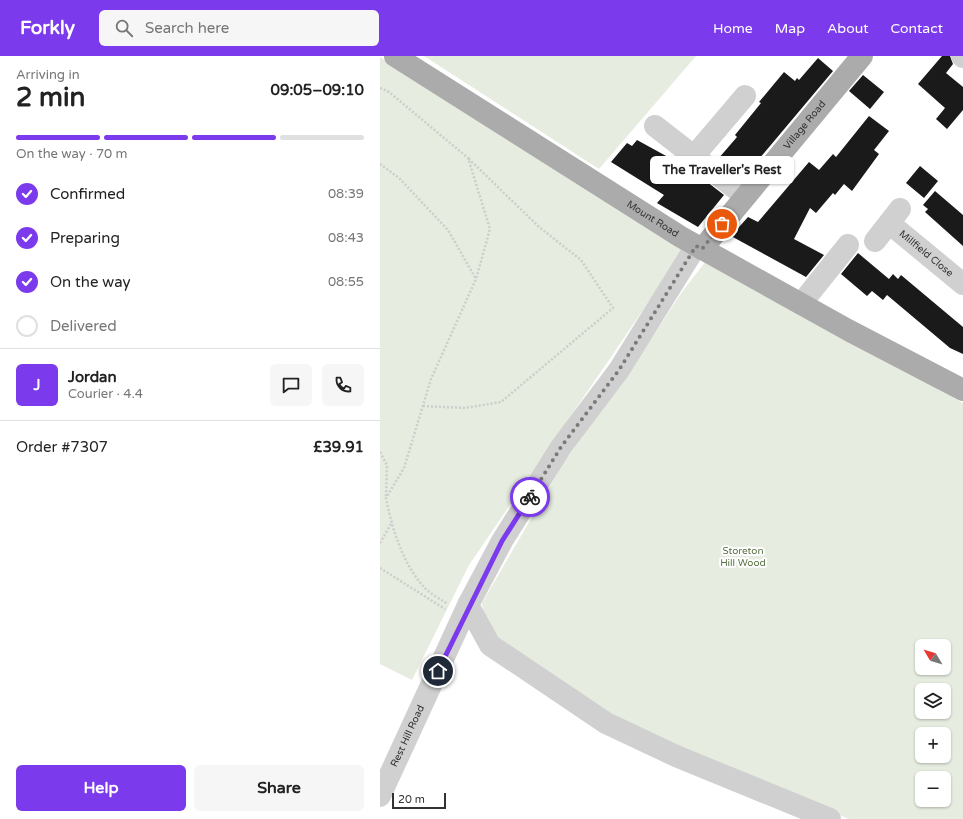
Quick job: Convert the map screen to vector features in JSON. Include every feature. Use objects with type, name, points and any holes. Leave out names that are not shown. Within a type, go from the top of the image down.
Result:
[{"type":"main road","name":"Mount Road","points":[[395,56],[567,166],[704,243],[801,304],[963,390]]},
{"type":"main road","name":"Village Road","points":[[704,243],[862,56]]},
{"type":"street","points":[[694,156],[745,96]]},
{"type":"street","points":[[655,126],[745,196]]},
{"type":"street","name":"Millfield Close","points":[[875,241],[895,216],[963,284]]},
{"type":"street","name":"Rest Hill Road","points":[[380,796],[468,605],[502,541],[561,447],[619,370],[704,243]]},
{"type":"street","points":[[801,304],[848,245]]},
{"type":"street","points":[[468,605],[490,645],[606,723],[676,756],[830,819]]},
{"type":"path","points":[[380,88],[389,92],[468,158],[539,227],[581,260],[613,308],[501,402],[465,408],[423,406]]},
{"type":"path","points":[[386,498],[404,468],[431,379],[476,279],[490,230],[468,158]]},
{"type":"path","points":[[380,164],[400,178],[448,230],[476,279]]},
{"type":"path","points":[[380,452],[387,465],[386,498],[391,524],[408,562],[423,587],[449,605],[468,605]]},
{"type":"path","points":[[380,543],[391,524]]},
{"type":"path","points":[[380,568],[446,610],[468,605]]},
{"type":"green space","points":[[424,56],[696,56],[599,169]]},
{"type":"green space","points":[[380,57],[684,250],[469,565],[412,680],[380,664]]},
{"type":"green space","name":"Storeton Hill Wood","points":[[706,261],[963,403],[963,819],[849,819],[714,765],[610,717],[499,643],[485,625],[482,603],[564,462],[627,375],[682,292]]},
{"type":"building","points":[[942,56],[950,56],[953,64],[946,73],[963,87],[963,110],[947,129],[936,119],[945,108],[918,84]]},
{"type":"building","points":[[818,58],[833,71],[743,178],[718,159],[737,137],[735,135],[761,103],[759,102],[784,72],[795,81],[797,78],[799,80]]},
{"type":"building","points":[[863,75],[884,92],[870,109],[849,91]]},
{"type":"building","points":[[869,116],[889,131],[874,150],[879,154],[852,191],[844,184],[835,195],[833,193],[816,213],[810,208],[794,239],[824,255],[806,277],[731,236],[748,217],[758,222],[809,162],[819,170],[833,154],[836,157]]},
{"type":"building","points":[[637,140],[668,157],[680,161],[724,195],[698,227],[657,203],[664,195],[611,162],[627,143],[632,146]]},
{"type":"building","points":[[920,166],[938,181],[924,198],[906,183]]},
{"type":"building","points":[[935,191],[963,215],[963,246],[925,212],[928,209],[923,205]]},
{"type":"building","points":[[858,253],[889,279],[893,274],[898,279],[901,275],[963,327],[963,354],[950,348],[887,295],[883,300],[872,291],[867,296],[841,274]]},
{"type":"way so far","points":[[530,497],[561,447],[619,370],[659,303],[696,246],[702,249],[722,224]]},
{"type":"place","name":"The Traveller's Rest","points":[[722,224]]},
{"type":"route","points":[[438,671],[468,605],[502,541],[530,497]]}]
